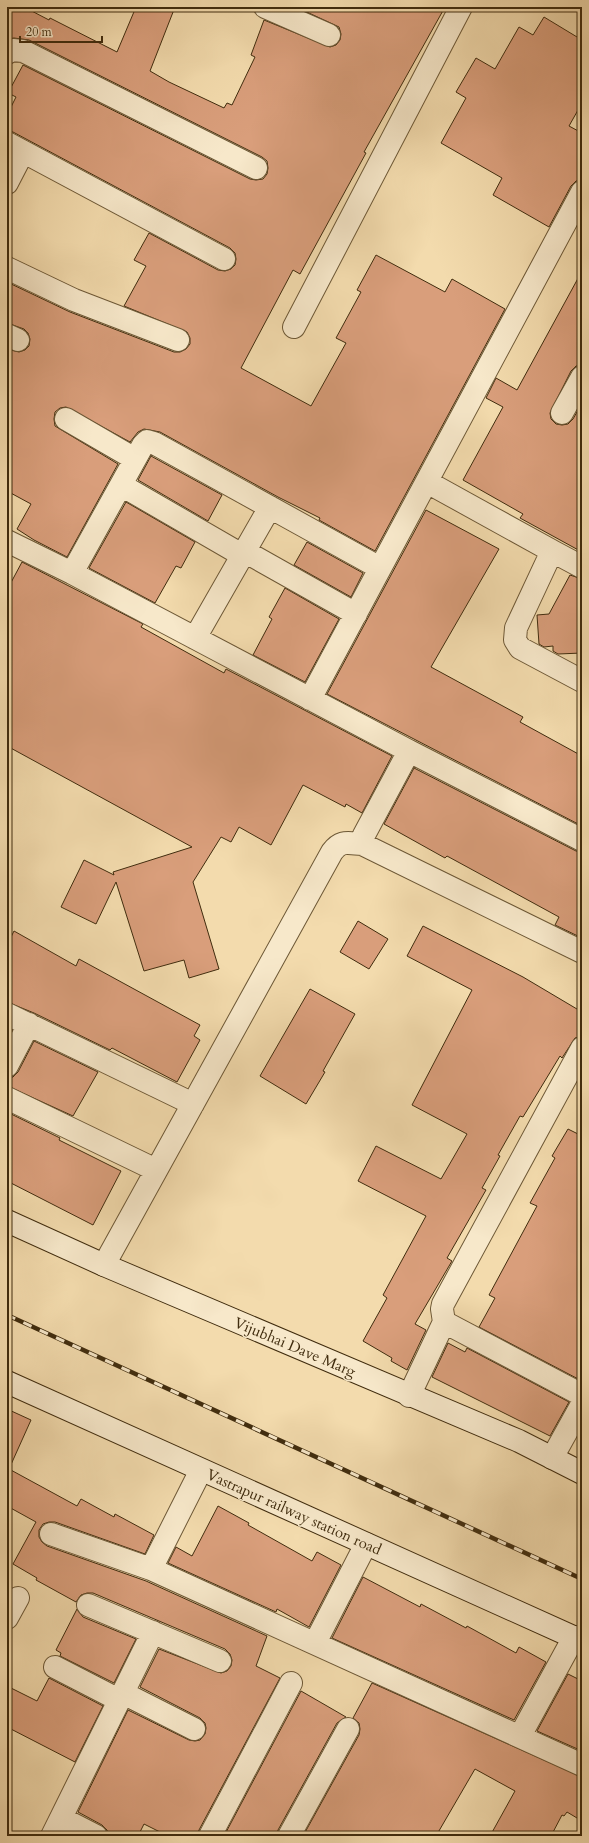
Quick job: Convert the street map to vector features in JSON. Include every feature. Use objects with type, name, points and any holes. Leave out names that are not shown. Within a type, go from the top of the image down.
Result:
[{"type":"street","points":[[265,7],[329,35]]},
{"type":"street","points":[[294,327],[461,7]]},
{"type":"street","points":[[7,53],[13,50],[23,51],[256,168]]},
{"type":"street","points":[[7,183],[15,148],[224,259]]},
{"type":"street","points":[[310,698],[582,192]]},
{"type":"street","points":[[7,268],[74,300],[178,340]]},
{"type":"street","points":[[562,413],[582,377]]},
{"type":"street","points":[[66,419],[135,459]]},
{"type":"street","points":[[72,574],[135,459],[147,441],[154,443],[380,568]]},
{"type":"street","points":[[427,482],[582,567]]},
{"type":"street","points":[[121,485],[356,614]]},
{"type":"street","points":[[195,638],[270,507]]},
{"type":"street","points":[[7,542],[15,544],[582,840]]},
{"type":"street","points":[[552,551],[516,628],[515,640],[520,648],[582,681]]},
{"type":"street","points":[[362,844],[364,835],[409,751]]},
{"type":"street","points":[[104,1265],[332,852],[338,845],[345,843],[362,844],[582,952]]},
{"type":"street","points":[[7,1014],[193,1104]]},
{"type":"street","points":[[7,1066],[29,1024]]},
{"type":"street","points":[[409,1396],[444,1322],[442,1309],[443,1304],[582,1048]]},
{"type":"street","points":[[7,1098],[156,1170]]},
{"type":"street","name":"Vijubhai Dave Marg","points":[[7,1221],[104,1265],[409,1396],[519,1441],[582,1474]]},
{"type":"street","points":[[444,1322],[582,1395]]},
{"type":"street","name":"Vastrapur railway station road","points":[[7,1382],[578,1639]]},
{"type":"street","points":[[552,1458],[582,1404]]},
{"type":"street","points":[[151,1569],[201,1470]]},
{"type":"street","points":[[51,1534],[151,1569],[582,1765]]},
{"type":"street","points":[[315,1643],[366,1544]]},
{"type":"street","points":[[7,1618],[18,1598]]},
{"type":"street","points":[[88,1605],[220,1661]]},
{"type":"street","points":[[96,1836],[56,1827],[153,1632]]},
{"type":"street","points":[[520,1736],[578,1639]]},
{"type":"street","points":[[55,1667],[194,1729]]},
{"type":"street","points":[[210,1836],[291,1683]]},
{"type":"street","points":[[289,1836],[348,1729]]},
{"type":"building","points":[[7,7],[24,7],[49,20],[50,18],[117,52],[136,7],[175,7],[150,71],[169,82],[224,108],[227,103],[232,105],[255,57],[251,55],[264,20],[330,47],[336,45],[340,40],[341,34],[339,27],[296,7],[445,7],[364,152],[366,153],[300,274],[293,270],[241,368],[311,406],[346,343],[336,338],[361,292],[357,290],[376,255],[445,292],[452,279],[505,309],[375,551],[319,520],[320,518],[278,497],[160,432],[144,429],[138,432],[130,442],[66,407],[60,408],[55,412],[55,426],[118,464],[67,557],[34,540],[17,529],[31,504],[7,491],[7,349],[19,352],[25,350],[29,346],[30,339],[28,333],[24,329],[7,323],[7,282],[70,312],[174,352],[180,352],[186,349],[190,344],[190,338],[187,332],[124,306],[146,266],[134,260],[149,233],[218,270],[225,271],[231,269],[235,265],[236,259],[235,253],[230,248],[13,132],[7,131],[7,115],[16,97],[8,93],[23,65],[250,179],[263,179],[267,174],[268,168],[267,161],[262,157],[29,40],[14,38],[7,39]]},
{"type":"building","points":[[544,17],[582,40],[582,103],[569,126],[582,133],[582,180],[576,181],[571,186],[549,227],[493,195],[502,178],[441,143],[466,98],[456,92],[476,58],[495,69],[519,27],[533,35]]},
{"type":"building","points":[[582,271],[582,365],[576,366],[571,371],[550,413],[551,419],[556,424],[568,424],[573,419],[582,403],[582,552],[520,518],[523,514],[463,480],[503,407],[486,398],[496,378],[517,390]]},
{"type":"building","points":[[151,456],[222,495],[208,521],[138,480]]},
{"type":"building","points":[[126,502],[195,542],[181,568],[176,566],[155,603],[89,568]]},
{"type":"building","points":[[426,510],[499,549],[431,667],[523,717],[520,722],[582,756],[582,826],[327,694]]},
{"type":"building","points":[[307,542],[363,573],[351,597],[294,565]]},
{"type":"building","points":[[22,562],[143,624],[141,627],[224,673],[226,669],[392,756],[362,813],[346,804],[345,807],[303,785],[271,845],[239,827],[231,842],[221,837],[193,882],[219,969],[189,978],[184,960],[144,971],[116,882],[96,924],[61,907],[84,860],[114,875],[113,872],[192,847],[7,746],[7,590]]},
{"type":"building","points":[[570,575],[582,579],[582,653],[558,654],[553,651],[553,646],[544,647],[539,644],[537,615],[549,614]]},
{"type":"building","points":[[285,588],[339,619],[305,682],[253,655],[272,619],[269,617]]},
{"type":"building","points":[[414,768],[576,851],[582,852],[582,938],[555,925],[559,917],[447,856],[445,858],[384,824]]},
{"type":"building","points":[[358,921],[388,939],[369,969],[340,952]]},
{"type":"building","points":[[423,926],[523,977],[582,1012],[582,1036],[575,1038],[562,1058],[560,1056],[523,1117],[520,1116],[498,1155],[500,1156],[482,1188],[486,1190],[447,1258],[452,1261],[415,1324],[426,1330],[407,1370],[391,1361],[392,1358],[363,1341],[387,1298],[383,1295],[426,1216],[358,1181],[376,1146],[441,1179],[467,1134],[412,1105],[472,990],[407,956]]},
{"type":"building","points":[[14,931],[76,966],[79,959],[200,1025],[194,1036],[200,1040],[177,1082],[112,1048],[110,1050],[34,1013],[7,1002],[7,945]]},
{"type":"building","points":[[310,989],[355,1014],[323,1071],[325,1072],[306,1104],[260,1076]]},
{"type":"building","points":[[34,1041],[98,1072],[73,1116],[7,1086],[7,1078],[13,1077],[18,1072]]},
{"type":"building","points":[[7,1112],[60,1138],[59,1140],[121,1171],[93,1225],[7,1181]]},
{"type":"building","points":[[568,1129],[582,1136],[582,1381],[479,1327],[495,1298],[489,1295],[537,1206],[530,1203],[555,1158],[552,1156]]},
{"type":"building","points":[[448,1343],[465,1352],[467,1348],[569,1402],[550,1436],[432,1377]]},
{"type":"building","points":[[7,1409],[31,1420],[9,1469],[77,1506],[81,1499],[114,1517],[115,1514],[154,1535],[145,1554],[55,1522],[49,1522],[43,1524],[39,1530],[39,1537],[42,1542],[47,1546],[146,1581],[267,1636],[256,1666],[280,1678],[199,1830],[198,1836],[168,1836],[144,1824],[138,1836],[108,1836],[107,1830],[102,1825],[78,1812],[128,1710],[189,1740],[200,1740],[205,1734],[205,1723],[200,1718],[140,1687],[159,1649],[221,1673],[227,1671],[231,1666],[232,1660],[230,1654],[225,1649],[93,1593],[81,1595],[76,1602],[36,1580],[37,1578],[13,1564],[36,1522],[7,1506]]},
{"type":"building","points":[[218,1506],[249,1523],[248,1525],[312,1561],[317,1552],[341,1565],[309,1627],[277,1609],[276,1612],[168,1563],[176,1547],[192,1556]]},
{"type":"building","points":[[363,1577],[420,1607],[421,1604],[466,1628],[467,1626],[516,1653],[519,1647],[546,1662],[514,1720],[332,1638]]},
{"type":"building","points":[[77,1609],[83,1617],[136,1639],[114,1683],[60,1656],[61,1653],[56,1650]]},
{"type":"building","points":[[568,1674],[582,1681],[582,1751],[537,1731]]},
{"type":"building","points":[[49,1678],[103,1706],[75,1762],[7,1727],[7,1686],[37,1701]]},
{"type":"building","points":[[372,1683],[582,1777],[582,1821],[567,1812],[564,1816],[562,1815],[551,1836],[490,1836],[515,1791],[475,1769],[436,1836],[303,1836],[359,1735],[359,1723],[353,1718]]},
{"type":"building","points":[[301,1691],[346,1717],[337,1723],[278,1830],[277,1836],[224,1836]]},
{"type":"railway","points":[[7,1315],[582,1579]]}]
